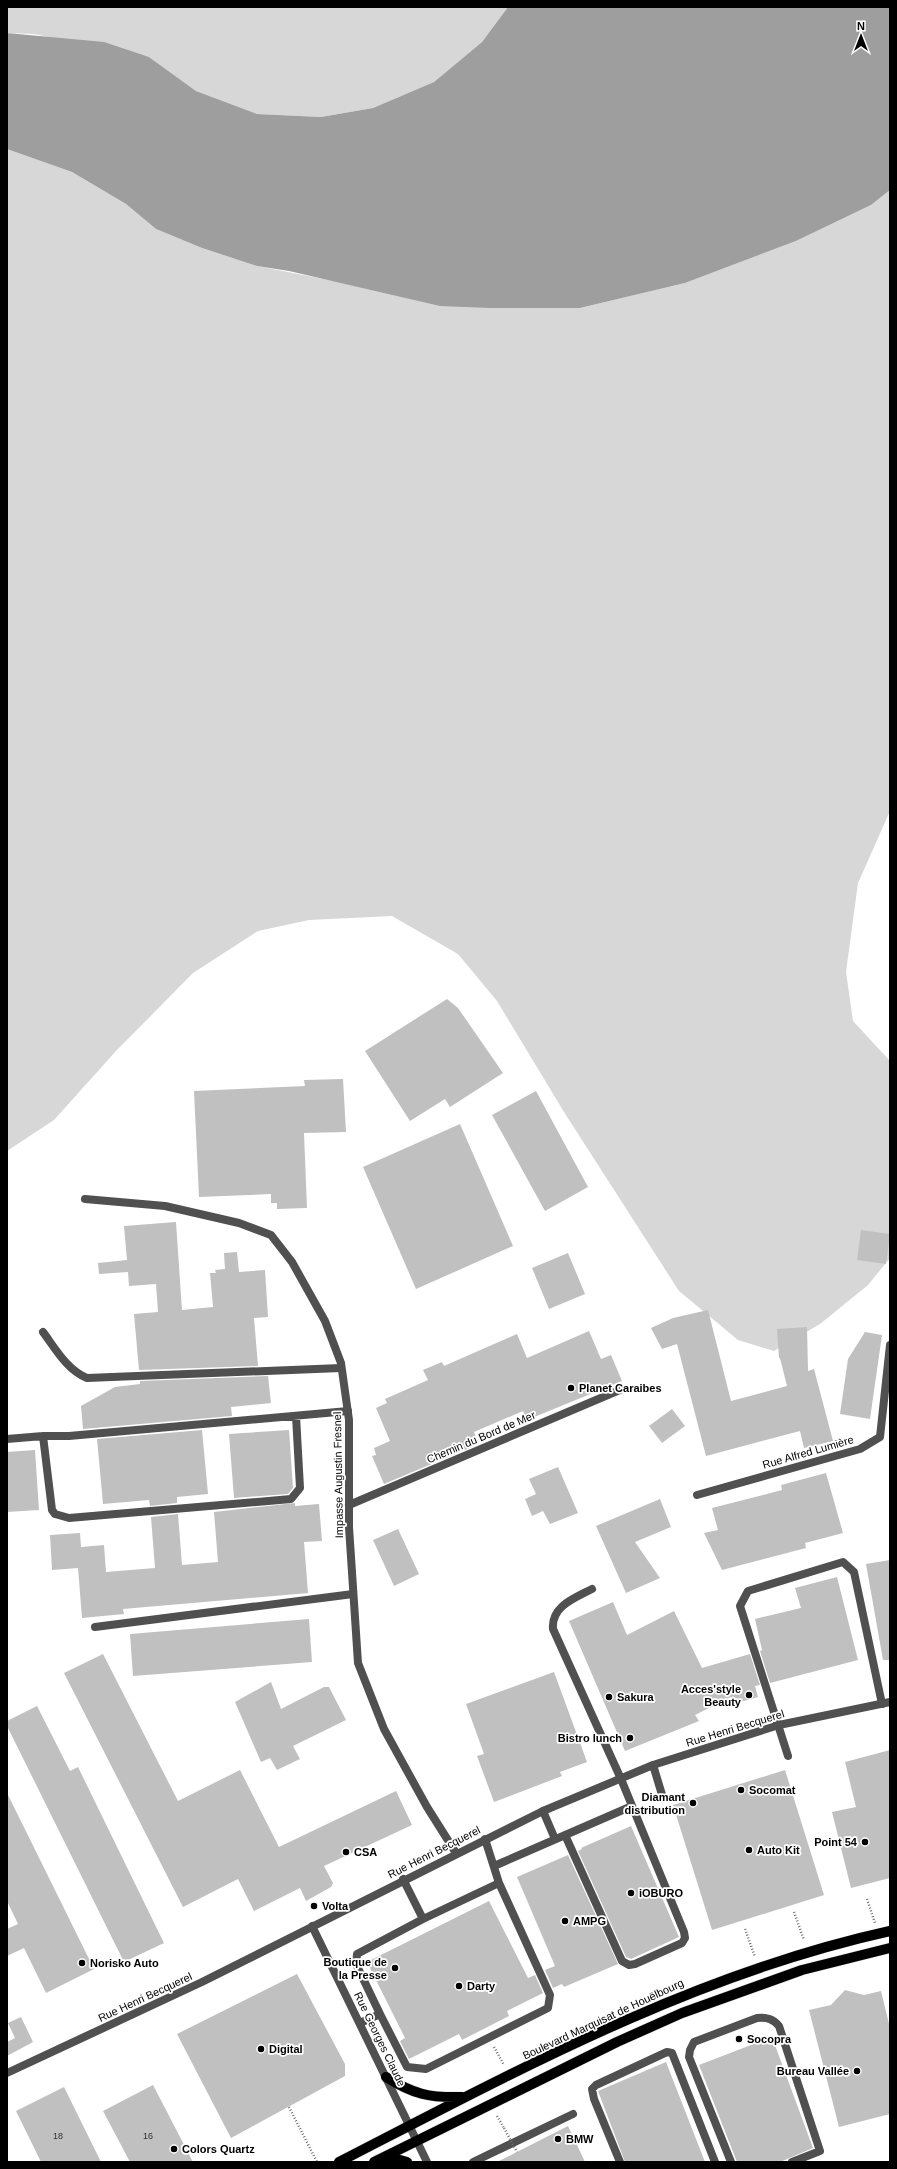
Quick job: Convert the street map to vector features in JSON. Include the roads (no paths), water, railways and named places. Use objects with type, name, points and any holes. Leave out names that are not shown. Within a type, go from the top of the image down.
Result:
[{"type":"main road","name":"Boulevard Marquisat de Houëlbourg","points":[[338,2162],[466,2096],[617,2023],[758,1967],[890,1930]]},
{"type":"main road","points":[[375,2162],[617,2042],[682,2013],[802,1970],[890,1948]]},
{"type":"main road","points":[[386,2077],[403,2088],[428,2097],[466,2096]]},
{"type":"main road","points":[[375,2162],[400,2160],[407,2162]]},
{"type":"street","name":"Impasse Augustin Fresnel","points":[[85,1199],[165,1206],[239,1223],[271,1235],[292,1262],[325,1321],[341,1368],[348,1411],[349,1505],[358,1663],[384,1729],[427,1807],[456,1853]]},
{"type":"street","points":[[43,1332],[65,1361],[79,1374],[87,1378],[341,1368]]},
{"type":"street","name":"Rue Alfred Lumière","points":[[696,1495],[860,1449],[880,1437],[890,1345]]},
{"type":"street","name":"Chemin du Bord de Mer","points":[[349,1505],[622,1389]]},
{"type":"street","points":[[7,1440],[43,1436],[69,1436],[348,1411]]},
{"type":"street","points":[[43,1436],[52,1510],[55,1514],[69,1518],[291,1499],[300,1488],[296,1416]]},
{"type":"street","points":[[788,1756],[740,1606],[748,1591],[843,1562],[854,1572],[886,1703]]},
{"type":"street","points":[[565,1835],[622,1961],[629,1965],[635,1964],[682,1943],[685,1938],[684,1932],[621,1779],[553,1629],[552,1621],[556,1612],[564,1604],[592,1589]]},
{"type":"street","points":[[95,1627],[353,1594]]},
{"type":"street","name":"Rue Henri Becquerel","points":[[7,2073],[195,1986],[456,1853],[543,1811],[653,1765],[778,1725],[886,1703]]},
{"type":"street","points":[[653,1765],[663,1798]]},
{"type":"street","points":[[494,1866],[632,1806]]},
{"type":"street","points":[[543,1811],[555,1839]]},
{"type":"street","points":[[485,1839],[499,1883],[550,1995],[548,2008],[426,2069],[407,2067],[356,1964],[357,1954],[423,1919],[499,1883]]},
{"type":"street","points":[[403,1880],[423,1919]]},
{"type":"street","name":"Rue Georges Claude","points":[[312,1926],[428,2162]]},
{"type":"street","points":[[360,2024],[380,2014]]},
{"type":"street","points":[[731,2162],[689,2057],[690,2050],[694,2042],[757,2018],[766,2017],[774,2021],[779,2026],[820,2151],[792,2162]]},
{"type":"street","points":[[620,2162],[594,2098],[592,2089],[596,2085],[667,2052],[672,2053],[715,2162]]},
{"type":"street","points":[[473,2162],[573,2114]]},
{"type":"place","name":"Planet Caraibes","points":[[571,1388]]},
{"type":"place","name":"Acces'style Beauty","points":[[749,1695]]},
{"type":"place","name":"Sakura","points":[[609,1697]]},
{"type":"place","name":"Bistro lunch","points":[[630,1738]]},
{"type":"place","name":"Socomat","points":[[741,1790]]},
{"type":"place","name":"Diamant distribution","points":[[693,1803]]},
{"type":"place","name":"Point 54","points":[[865,1842]]},
{"type":"place","name":"Auto Kit","points":[[749,1850]]},
{"type":"place","name":"CSA","points":[[346,1852]]},
{"type":"place","name":"iOBURO","points":[[631,1893]]},
{"type":"place","name":"Volta","points":[[314,1906]]},
{"type":"place","name":"AMPG","points":[[565,1921]]},
{"type":"place","name":"Norisko Auto","points":[[82,1963]]},
{"type":"place","name":"Boutique de la Presse","points":[[395,1968]]},
{"type":"place","name":"Darty","points":[[459,1986]]},
{"type":"place","name":"Socopra","points":[[739,2039]]},
{"type":"place","name":"Digital","points":[[261,2049]]},
{"type":"place","name":"Bureau Vallée","points":[[857,2071]]},
{"type":"place","name":"BMW","points":[[558,2139]]},
{"type":"place","name":"Colors Quartz","points":[[174,2149]]}]
